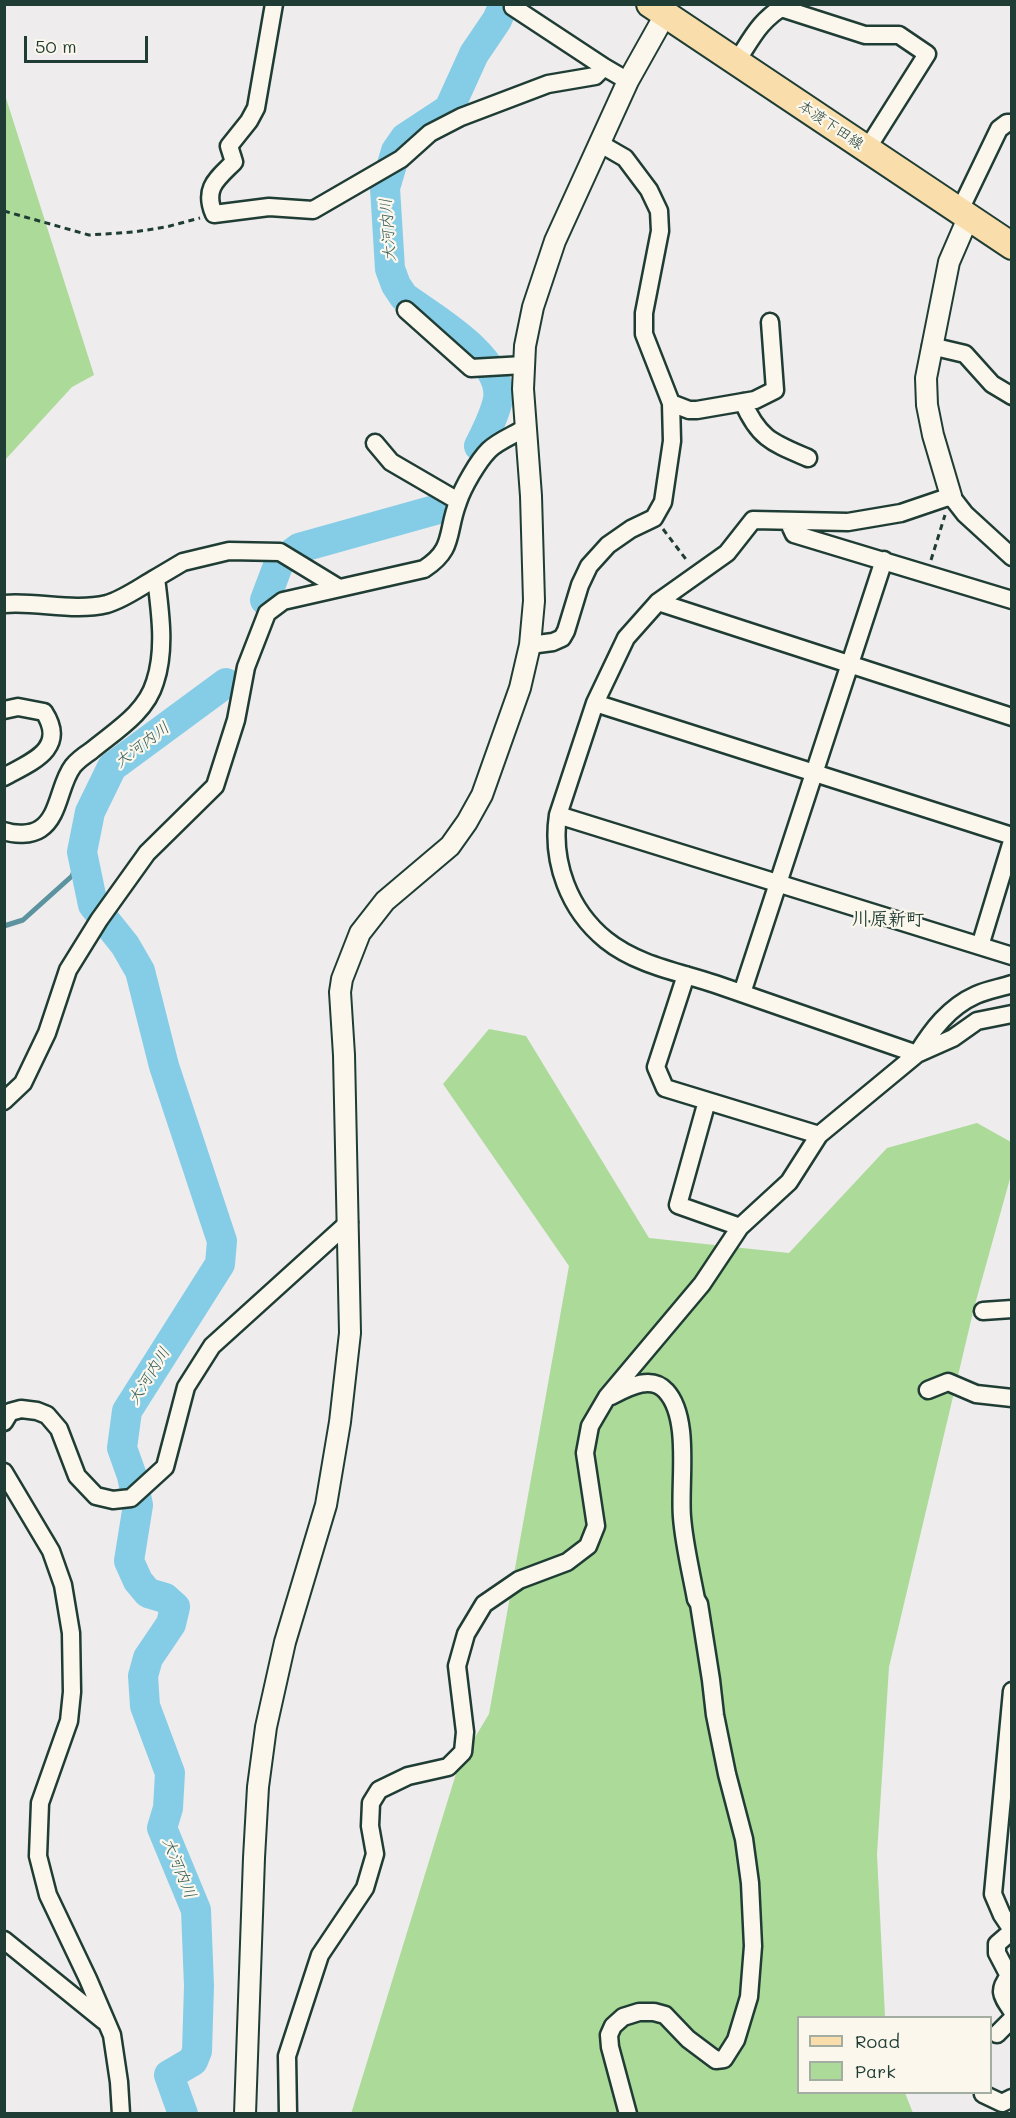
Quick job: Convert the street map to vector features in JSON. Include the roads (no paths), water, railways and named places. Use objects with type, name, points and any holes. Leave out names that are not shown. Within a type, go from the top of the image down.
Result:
[{"type":"main road","name":"本渡下田線","points":[[660,8],[1011,246]]},
{"type":"street","points":[[274,4],[256,108],[249,121],[229,146],[234,162],[212,184],[210,204],[214,214],[269,207],[313,210],[401,159],[430,133],[461,117],[548,84],[595,76],[604,67]]},
{"type":"street","points":[[514,4],[513,7],[628,81]]},
{"type":"street","points":[[737,61],[762,22],[784,6],[866,35],[898,36],[927,54],[867,149]]},
{"type":"street","points":[[245,2114],[258,1787],[273,1690],[326,1505],[340,1422],[350,1334],[349,1222],[340,992],[342,979],[360,933],[385,901],[450,846],[477,804],[520,688],[530,645],[534,602],[524,365],[525,346],[533,307],[552,252],[660,8]]},
{"type":"street","points":[[1011,123],[999,129],[964,215],[950,262],[926,378],[927,405],[933,435],[951,496],[965,514],[1011,557]]},
{"type":"street","points":[[530,645],[553,642],[562,638],[589,566],[608,545],[631,529],[654,518],[663,502],[672,441],[671,403],[644,334],[644,313],[660,231],[659,211],[649,190],[625,158],[599,143]]},
{"type":"street","points":[[406,310],[471,368],[524,365]]},
{"type":"street","points":[[671,403],[689,410],[697,410],[755,400],[775,390],[770,322]]},
{"type":"street","points":[[932,346],[965,354],[992,384],[1011,396]]},
{"type":"street","points":[[743,402],[750,419],[770,441],[808,458]]},
{"type":"street","points":[[4,1101],[23,1083],[47,1033],[68,970],[102,915],[147,853],[215,786],[236,720],[246,667],[267,613],[283,602],[424,569],[436,561],[445,551],[458,501],[482,459],[490,449],[525,428]]},
{"type":"street","points":[[375,443],[391,462],[458,501]]},
{"type":"street","points":[[918,1054],[742,993],[641,961],[607,940],[570,897],[556,843],[558,815],[595,703],[626,638],[658,602],[727,553],[753,520],[848,522],[901,513],[951,496]]},
{"type":"street","points":[[788,520],[794,534],[1011,600]]},
{"type":"street","points":[[4,604],[76,607],[107,604],[126,596],[183,562],[229,550],[286,556],[339,588]]},
{"type":"street","points":[[742,993],[884,560]]},
{"type":"street","points":[[4,831],[22,834],[39,830],[51,819],[66,776],[75,763],[142,708],[155,684],[160,662],[160,606],[156,578]]},
{"type":"street","points":[[658,602],[1011,717]]},
{"type":"street","points":[[595,703],[1011,836]]},
{"type":"street","points":[[4,710],[18,707],[45,712],[53,733],[50,744],[42,755],[4,777]]},
{"type":"street","points":[[558,815],[1011,956]]},
{"type":"street","points":[[980,946],[1011,841]]},
{"type":"street","points":[[686,975],[656,1067],[665,1088],[819,1135]]},
{"type":"street","points":[[918,1054],[933,1028],[952,1010],[975,995],[1011,984]]},
{"type":"street","points":[[288,2114],[286,2056],[320,1954],[365,1888],[375,1854],[370,1826],[371,1803],[378,1790],[408,1776],[448,1767],[463,1752],[465,1732],[457,1666],[466,1634],[484,1604],[519,1580],[567,1562],[588,1546],[596,1526],[585,1453],[590,1426],[607,1397],[702,1284],[740,1227],[789,1182],[819,1135],[918,1054],[953,1038],[977,1021],[1011,1014]]},
{"type":"street","points":[[707,1101],[678,1205],[740,1227]]},
{"type":"street","points":[[4,1422],[10,1413],[21,1409],[47,1415],[59,1429],[77,1476],[96,1496],[113,1500],[131,1498],[165,1467],[186,1388],[212,1346],[349,1222]]},
{"type":"street","points":[[983,1311],[1011,1309]]},
{"type":"street","points":[[928,1390],[948,1382],[976,1394],[1011,1398]]},
{"type":"street","points":[[607,1397],[635,1384],[654,1383],[665,1390],[676,1406],[681,1433],[682,1518],[696,1599],[699,1604],[715,1715],[744,1839],[750,1883],[753,1946],[746,2013],[736,2040],[724,2059],[716,2060],[688,2039],[665,2015],[639,2012],[623,2017],[613,2026],[609,2035],[610,2047],[628,2114]]},
{"type":"street","points":[[4,1472],[51,1551],[63,1585],[71,1633],[72,1692],[69,1721],[40,1803],[38,1856],[48,1895],[112,2036],[121,2114]]},
{"type":"street","points":[[1011,1691],[1009,1746],[993,1894],[1011,1930],[997,1944],[997,1953],[1009,1976],[1002,1984],[1002,1994],[1011,2011]]},
{"type":"street","points":[[4,1940],[107,2023]]},
{"type":"street","points":[[997,2034],[1011,2019]]},
{"type":"street","points":[[983,2094],[1002,2103],[1011,2098]]},
{"type":"waterway","name":"大河内川","points":[[479,446],[497,405],[497,384],[479,354],[464,340],[404,297],[396,285],[390,269],[385,188],[396,151],[405,138],[449,109],[474,54],[497,20],[504,4]]},
{"type":"waterway","name":"大河内川","points":[[265,600],[279,563],[299,548],[442,508]]},
{"type":"waterway","name":"大河内川","points":[[183,2114],[169,2075],[193,2061],[197,2051],[199,1986],[196,1910],[162,1828],[168,1808],[170,1773],[145,1706],[143,1676],[148,1658],[171,1624],[175,1607],[165,1598],[148,1593],[138,1581],[129,1561],[138,1505],[132,1476],[122,1448],[127,1411],[220,1264],[222,1241],[164,1066],[140,971],[125,945],[93,905],[82,852],[90,812],[112,767],[226,683]]},
{"type":"waterway","points":[[4,926],[23,920],[72,876],[82,852]]},
{"type":"district","name":"川原新町","points":[[888,919]]}]
